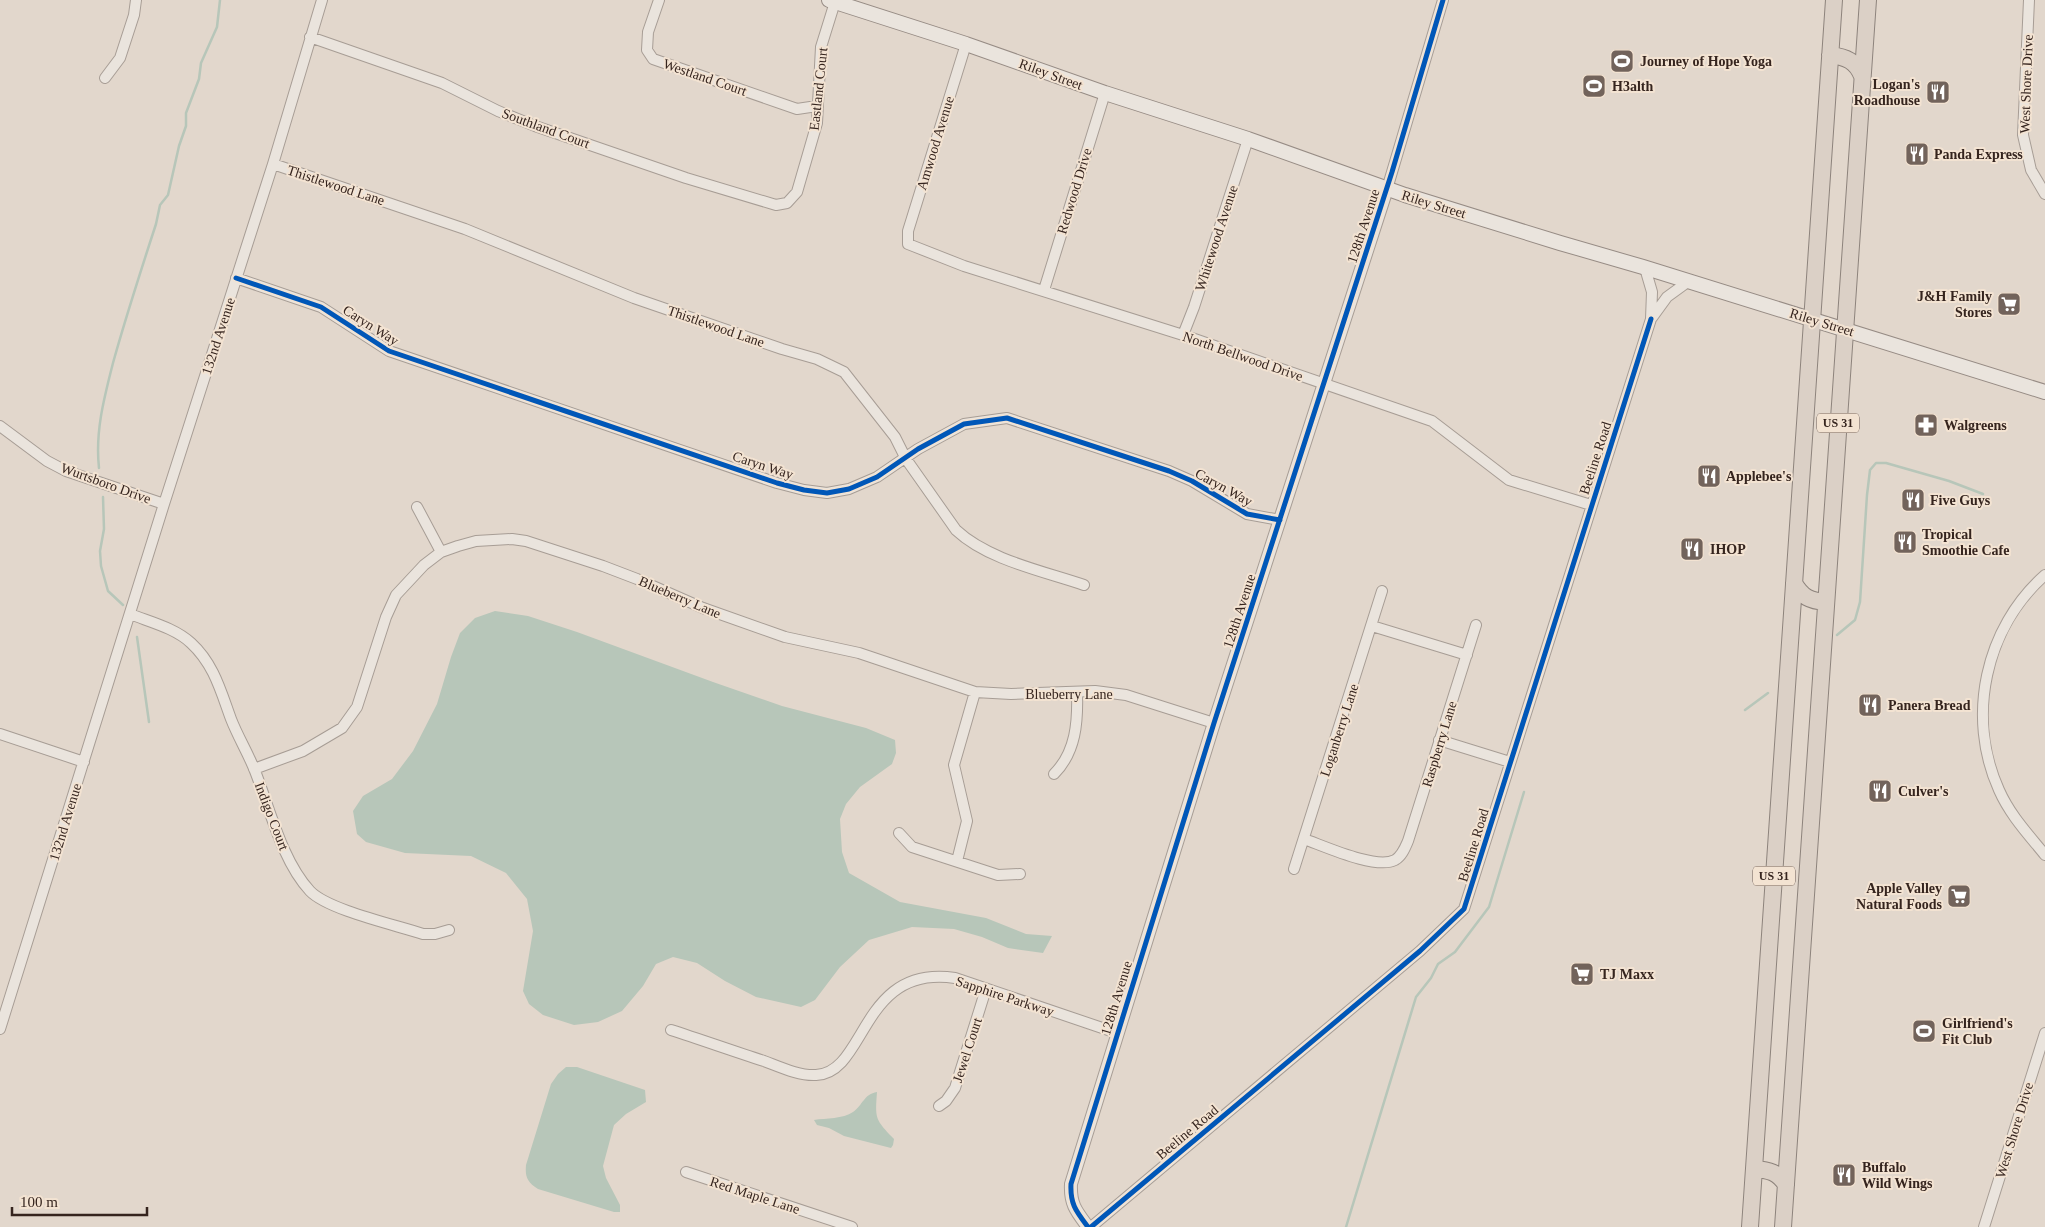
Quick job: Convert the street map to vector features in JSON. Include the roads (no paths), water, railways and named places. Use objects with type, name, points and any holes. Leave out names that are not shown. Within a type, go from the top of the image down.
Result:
[{"type":"highway","name":"US 31","points":[[1750,1227],[1834,0]]},
{"type":"highway","name":"US 31","points":[[1783,1227],[1868,0]]},
{"type":"highway","points":[[1830,55],[1852,61],[1862,76]]},
{"type":"highway","points":[[1794,583],[1803,596],[1815,602],[1826,602]]},
{"type":"highway","points":[[1754,1169],[1773,1172],[1786,1185]]},
{"type":"main road","name":"Riley Street","points":[[832,1],[966,44],[1386,189],[2045,392]]},
{"type":"street","points":[[105,78],[120,58],[134,15],[136,0]]},
{"type":"street","name":"132nd Avenue","points":[[0,1029],[164,504],[273,164],[322,0]]},
{"type":"street","name":"Westland Court","points":[[659,0],[648,32],[647,50],[653,59],[797,109],[817,106]]},
{"type":"street","name":"128th Avenue","points":[[1089,1227],[1074,1209],[1070,1197],[1071,1184],[1214,723],[1325,384],[1443,0]]},
{"type":"street","name":"West Shore Drive","points":[[2029,0],[2023,135],[2031,170],[2045,194]]},
{"type":"street","name":"Eastland Court","points":[[787,202],[796,192],[817,123],[821,47],[832,1]]},
{"type":"street","name":"Southland Court","points":[[310,37],[442,83],[498,111],[535,126],[776,205],[787,202]]},
{"type":"street","name":"Amwood Avenue","points":[[908,244],[908,231],[966,44]]},
{"type":"street","name":"Redwood Drive","points":[[1044,290],[1105,93]]},
{"type":"street","name":"Whitewood Avenue","points":[[1183,335],[1194,307],[1248,140]]},
{"type":"street","name":"Thistlewood Lane","points":[[273,164],[465,229],[634,298],[782,349],[817,359],[844,372],[895,437],[906,459],[956,530],[966,540],[1010,560],[1084,585]]},
{"type":"street","name":"North Bellwood Drive","points":[[908,244],[964,266],[1183,335],[1432,421],[1509,480],[1591,505]]},
{"type":"street","name":"Beeline Road","points":[[1089,1227],[1420,951],[1464,909],[1651,319],[1652,292],[1645,268]]},
{"type":"street","name":"Caryn Way","points":[[236,278],[321,307],[389,351],[777,483],[804,490],[827,493],[856,486],[877,477],[918,450],[964,424],[1007,418],[1170,471],[1192,481],[1247,514],[1280,520]]},
{"type":"street","name":"Beeline Road","points":[[1651,319],[1667,297],[1689,281]]},
{"type":"street","name":"Wurtsboro Drive","points":[[0,426],[47,461],[66,471],[164,504]]},
{"type":"street","points":[[417,507],[441,552]]},
{"type":"street","name":"Blueberry Lane","points":[[254,769],[303,750],[342,728],[358,707],[386,617],[396,595],[424,565],[441,552],[476,541],[512,539],[526,541],[603,566],[703,608],[785,637],[859,653],[975,692],[1011,694],[1095,691],[1126,695],[1214,723]]},
{"type":"street","points":[[2045,575],[2023,597],[1999,637],[1985,681],[1982,710],[1984,740],[1999,790],[2014,817],[2045,855]]},
{"type":"street","name":"Loganberry Lane","points":[[1294,869],[1382,591]]},
{"type":"street","name":"Indigo Court","points":[[130,614],[169,629],[189,642],[211,667],[236,731],[254,769],[282,844],[295,871],[311,892],[332,905],[423,934],[435,934],[449,930]]},
{"type":"street","name":"Raspberry Lane","points":[[1304,839],[1379,863],[1396,860],[1401,854],[1408,841],[1476,625]]},
{"type":"street","points":[[1372,626],[1467,655]]},
{"type":"street","points":[[957,861],[967,821],[954,765],[975,692]]},
{"type":"street","points":[[1054,774],[1067,756],[1078,719],[1077,692]]},
{"type":"street","points":[[0,734],[84,762]]},
{"type":"street","points":[[1440,740],[1510,762]]},
{"type":"street","points":[[899,834],[912,847],[998,875],[1020,874]]},
{"type":"street","name":"Sapphire Parkway","points":[[670,1030],[789,1070],[815,1075],[833,1070],[841,1065],[863,1029],[882,1003],[893,992],[921,979],[943,977],[955,978],[1117,1033]]},
{"type":"street","name":"Jewel Court","points":[[940,1106],[946,1102],[955,1088],[986,989]]},
{"type":"street","name":"West Shore Drive","points":[[1984,1227],[2045,1034]]},
{"type":"street","name":"Red Maple Lane","points":[[686,1172],[852,1227]]},
{"type":"waterway","points":[[99,468],[99,428],[113,363],[156,224],[160,205],[168,195],[179,146],[186,126],[186,113],[199,79],[201,63],[217,27],[220,0]]},
{"type":"waterway","points":[[1837,635],[1855,620],[1860,602],[1867,495],[1870,470],[1876,463],[1886,463],[1949,481],[1983,494]]},
{"type":"waterway","points":[[103,497],[104,529],[100,551],[101,566],[108,591],[123,605]]},
{"type":"waterway","points":[[137,637],[149,722]]},
{"type":"waterway","points":[[1745,710],[1768,693]]},
{"type":"waterway","points":[[1346,1227],[1416,997],[1431,978],[1438,964],[1455,952],[1489,907],[1524,792]]},
{"type":"place","name":"Journey of Hope Yoga","points":[[1622,61]]},
{"type":"place","name":"H3alth","points":[[1594,86]]},
{"type":"place","name":"Logan's Roadhouse","points":[[1938,92]]},
{"type":"place","name":"Panda Express","points":[[1917,154]]},
{"type":"place","name":"J&H Family Stores","points":[[2009,304]]},
{"type":"place","name":"Walgreens","points":[[1926,425]]},
{"type":"place","name":"Applebee's","points":[[1709,476]]},
{"type":"place","name":"Five Guys","points":[[1913,500]]},
{"type":"place","name":"Tropical Smoothie Cafe","points":[[1905,542]]},
{"type":"place","name":"IHOP","points":[[1692,549]]},
{"type":"place","name":"Panera Bread","points":[[1870,705]]},
{"type":"place","name":"Culver's","points":[[1880,791]]},
{"type":"place","name":"Apple Valley Natural Foods","points":[[1959,896]]},
{"type":"place","name":"TJ Maxx","points":[[1582,974]]},
{"type":"place","name":"Girlfriend's Fit Club","points":[[1924,1031]]},
{"type":"place","name":"Buffalo Wild Wings","points":[[1844,1175]]}]
